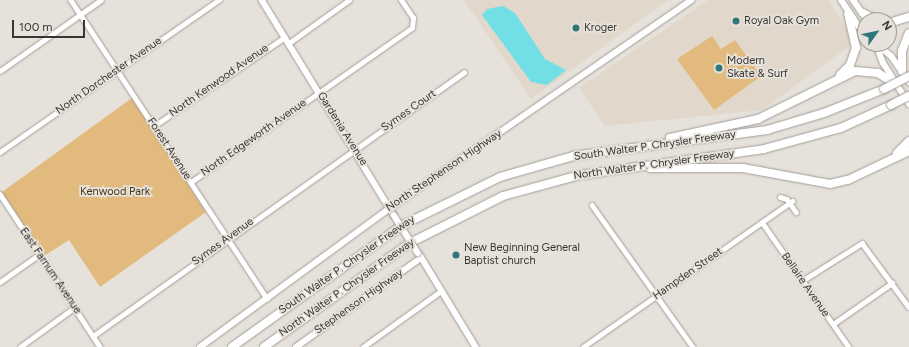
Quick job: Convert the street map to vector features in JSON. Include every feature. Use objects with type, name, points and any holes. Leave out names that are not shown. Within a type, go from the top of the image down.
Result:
[{"type":"highway","points":[[831,82],[847,68],[855,53],[856,41],[848,14]]},
{"type":"highway","points":[[897,21],[909,17]]},
{"type":"highway","points":[[902,71],[902,49],[909,33]]},
{"type":"highway","points":[[624,148],[747,123],[779,110],[831,82],[864,70],[878,73],[897,85]]},
{"type":"highway","name":"South Walter P. Chrysler Freeway","points":[[232,347],[388,235],[450,199],[531,167],[624,148],[767,130],[824,114],[884,89],[909,76]]},
{"type":"highway","name":"North Walter P. Chrysler Freeway","points":[[264,347],[397,251],[467,212],[552,181],[627,167],[769,148],[841,128],[891,106],[909,96]]},
{"type":"highway","points":[[892,158],[909,141]]},
{"type":"highway","points":[[627,167],[743,168],[830,184],[848,180],[909,151]]},
{"type":"main road","name":"North Stephenson Highway","points":[[200,347],[390,208],[691,0]]},
{"type":"main road","points":[[841,0],[848,14],[857,26]]},
{"type":"main road","points":[[853,0],[862,12]]},
{"type":"main road","points":[[879,52],[882,63],[909,104]]},
{"type":"main road","points":[[884,52],[902,71],[909,82]]},
{"type":"main road","name":"Stephenson Highway","points":[[298,346],[420,256]]},
{"type":"street","name":"Forest Avenue","points":[[71,0],[267,298]]},
{"type":"street","points":[[0,71],[101,0]]},
{"type":"street","name":"North Dorchester Avenue","points":[[0,152],[219,0]]},
{"type":"street","name":"Gardenia Avenue","points":[[262,0],[475,347]]},
{"type":"street","points":[[289,43],[349,0]]},
{"type":"street","name":"North Edgeworth Avenue","points":[[191,182],[320,94],[414,26],[401,0]]},
{"type":"street","name":"North Kenwood Avenue","points":[[154,126],[285,37]]},
{"type":"street","name":"Symes Court","points":[[354,150],[464,72]]},
{"type":"street","name":"Symes Avenue","points":[[93,336],[228,238],[354,150]]},
{"type":"street","points":[[780,197],[791,202],[796,212]]},
{"type":"street","name":"East Farnum Avenue","points":[[1,198],[40,254],[100,347]]},
{"type":"street","name":"Hampden Street","points":[[583,347],[791,202]]},
{"type":"street","points":[[592,204],[693,347]]},
{"type":"street","name":"Bellaire Avenue","points":[[762,222],[848,346]]},
{"type":"street","points":[[802,281],[859,243],[867,247],[909,307]]},
{"type":"street","points":[[0,282],[40,254]]},
{"type":"street","points":[[833,324],[892,283]]},
{"type":"street","points":[[362,347],[441,290]]},
{"type":"street","points":[[20,347],[75,307]]},
{"type":"shaded area","points":[[464,0],[668,0],[531,99]]},
{"type":"shaded area","points":[[708,0],[828,0],[847,28],[851,45],[762,110],[605,126],[579,88]]},
{"type":"green space","name":"Modern Skate & Surf","points":[[712,36],[721,49],[735,40],[761,76],[714,110],[677,59]]},
{"type":"green space","name":"Kenwood Park","points":[[132,98],[206,212],[100,287],[69,240],[44,256],[2,192]]},
{"type":"water","points":[[503,6],[515,13],[545,59],[566,70],[547,85],[531,82],[482,15],[487,9]]},
{"type":"place","name":"Royal Oak Gym","points":[[736,21]]},
{"type":"place","name":"Kroger","points":[[576,28]]},
{"type":"place","name":"Modern Skate & Surf","points":[[719,68]]},
{"type":"place","name":"New Beginning General Baptist church","points":[[456,255]]}]
